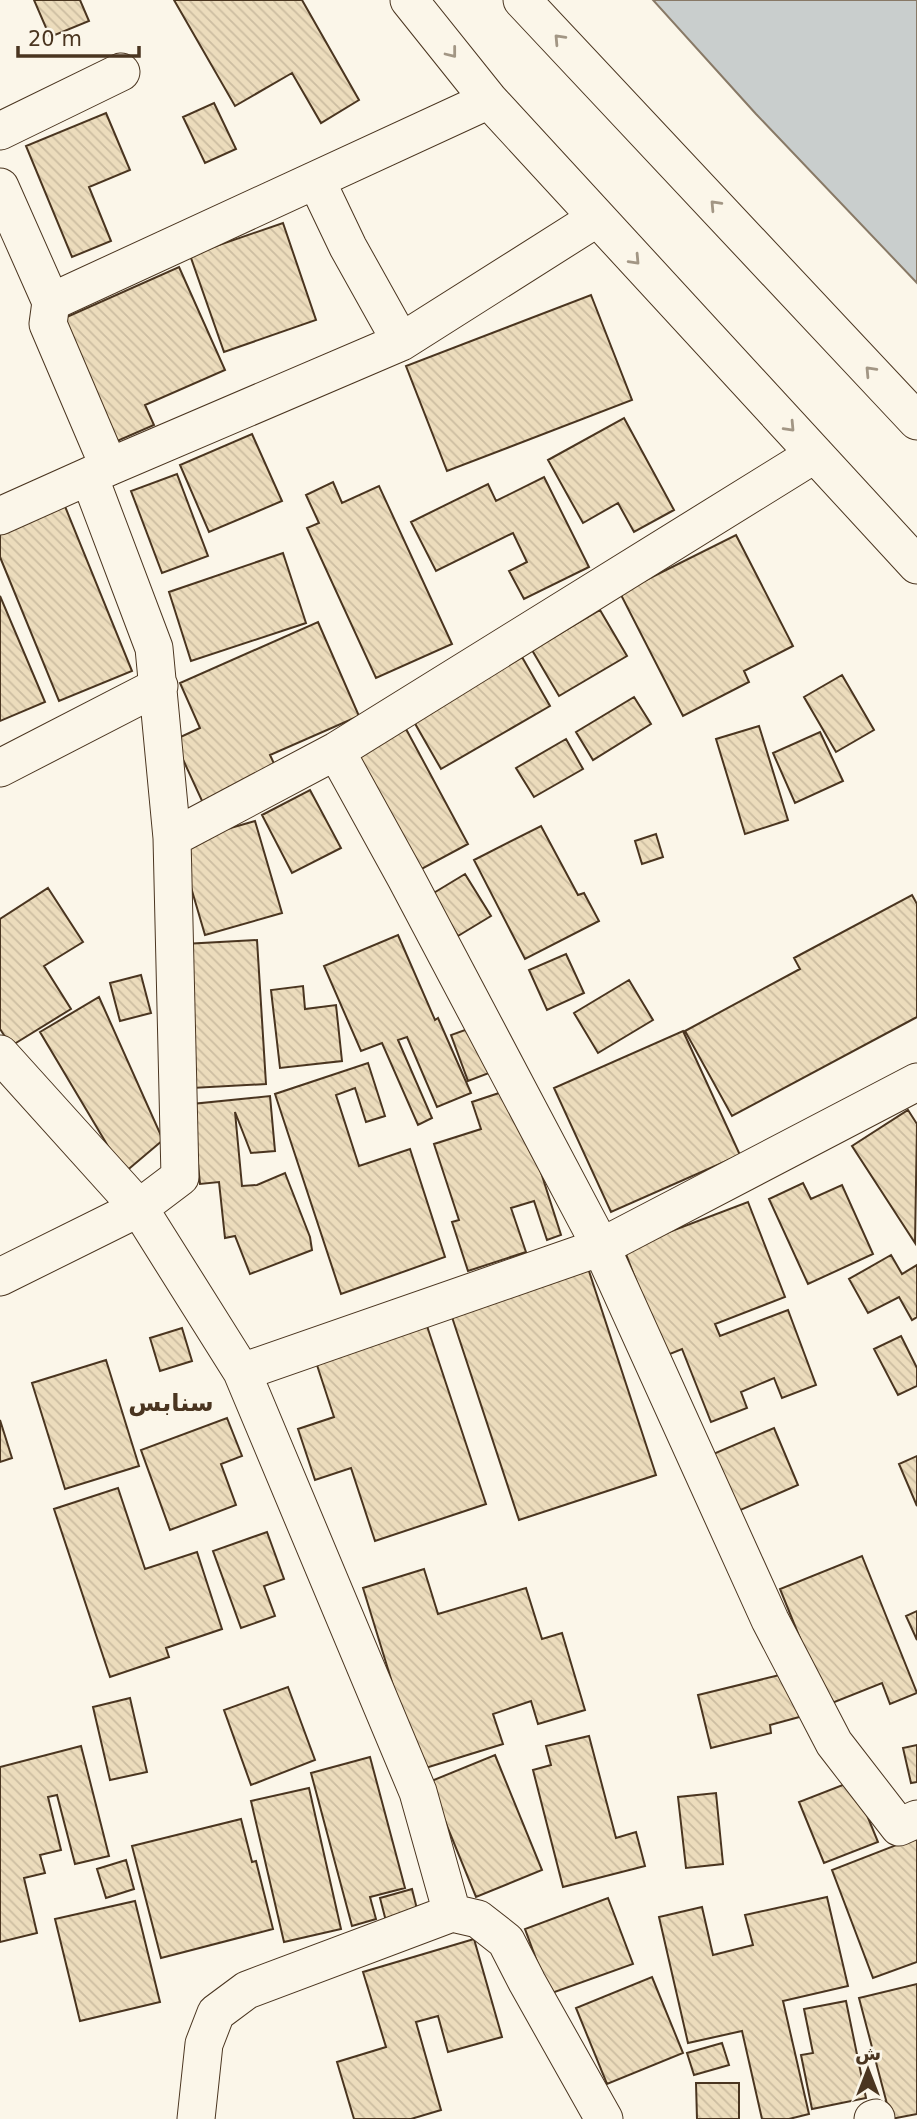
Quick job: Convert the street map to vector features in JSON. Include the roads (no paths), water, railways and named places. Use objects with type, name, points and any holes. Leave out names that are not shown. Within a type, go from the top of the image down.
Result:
[{"type":"street","points":[[409,0],[489,100],[917,565]]},
{"type":"street","points":[[522,0],[917,421]]},
{"type":"street","points":[[0,131],[121,72]]},
{"type":"street","points":[[51,302],[489,100]]},
{"type":"street","points":[[317,181],[348,247],[401,342]]},
{"type":"street","points":[[0,187],[51,302],[48,324],[99,471],[154,648],[172,838],[180,1177],[139,1208],[0,1277]]},
{"type":"street","points":[[0,516],[401,342],[597,218]]},
{"type":"street","points":[[172,838],[336,751],[815,454]]},
{"type":"street","points":[[0,768],[159,685]]},
{"type":"street","points":[[336,751],[601,1247],[770,1620],[834,1743],[899,1828],[917,1819]]},
{"type":"street","points":[[0,1054],[139,1208],[242,1372],[418,1792],[452,1913]]},
{"type":"street","points":[[242,1372],[601,1247],[917,1082]]},
{"type":"street","points":[[196,2119],[204,2044],[216,2013],[247,1990],[452,1913],[478,1919],[506,1941],[604,2119]]},
{"type":"district","name":"سنابس","points":[[171,1403]]}]
